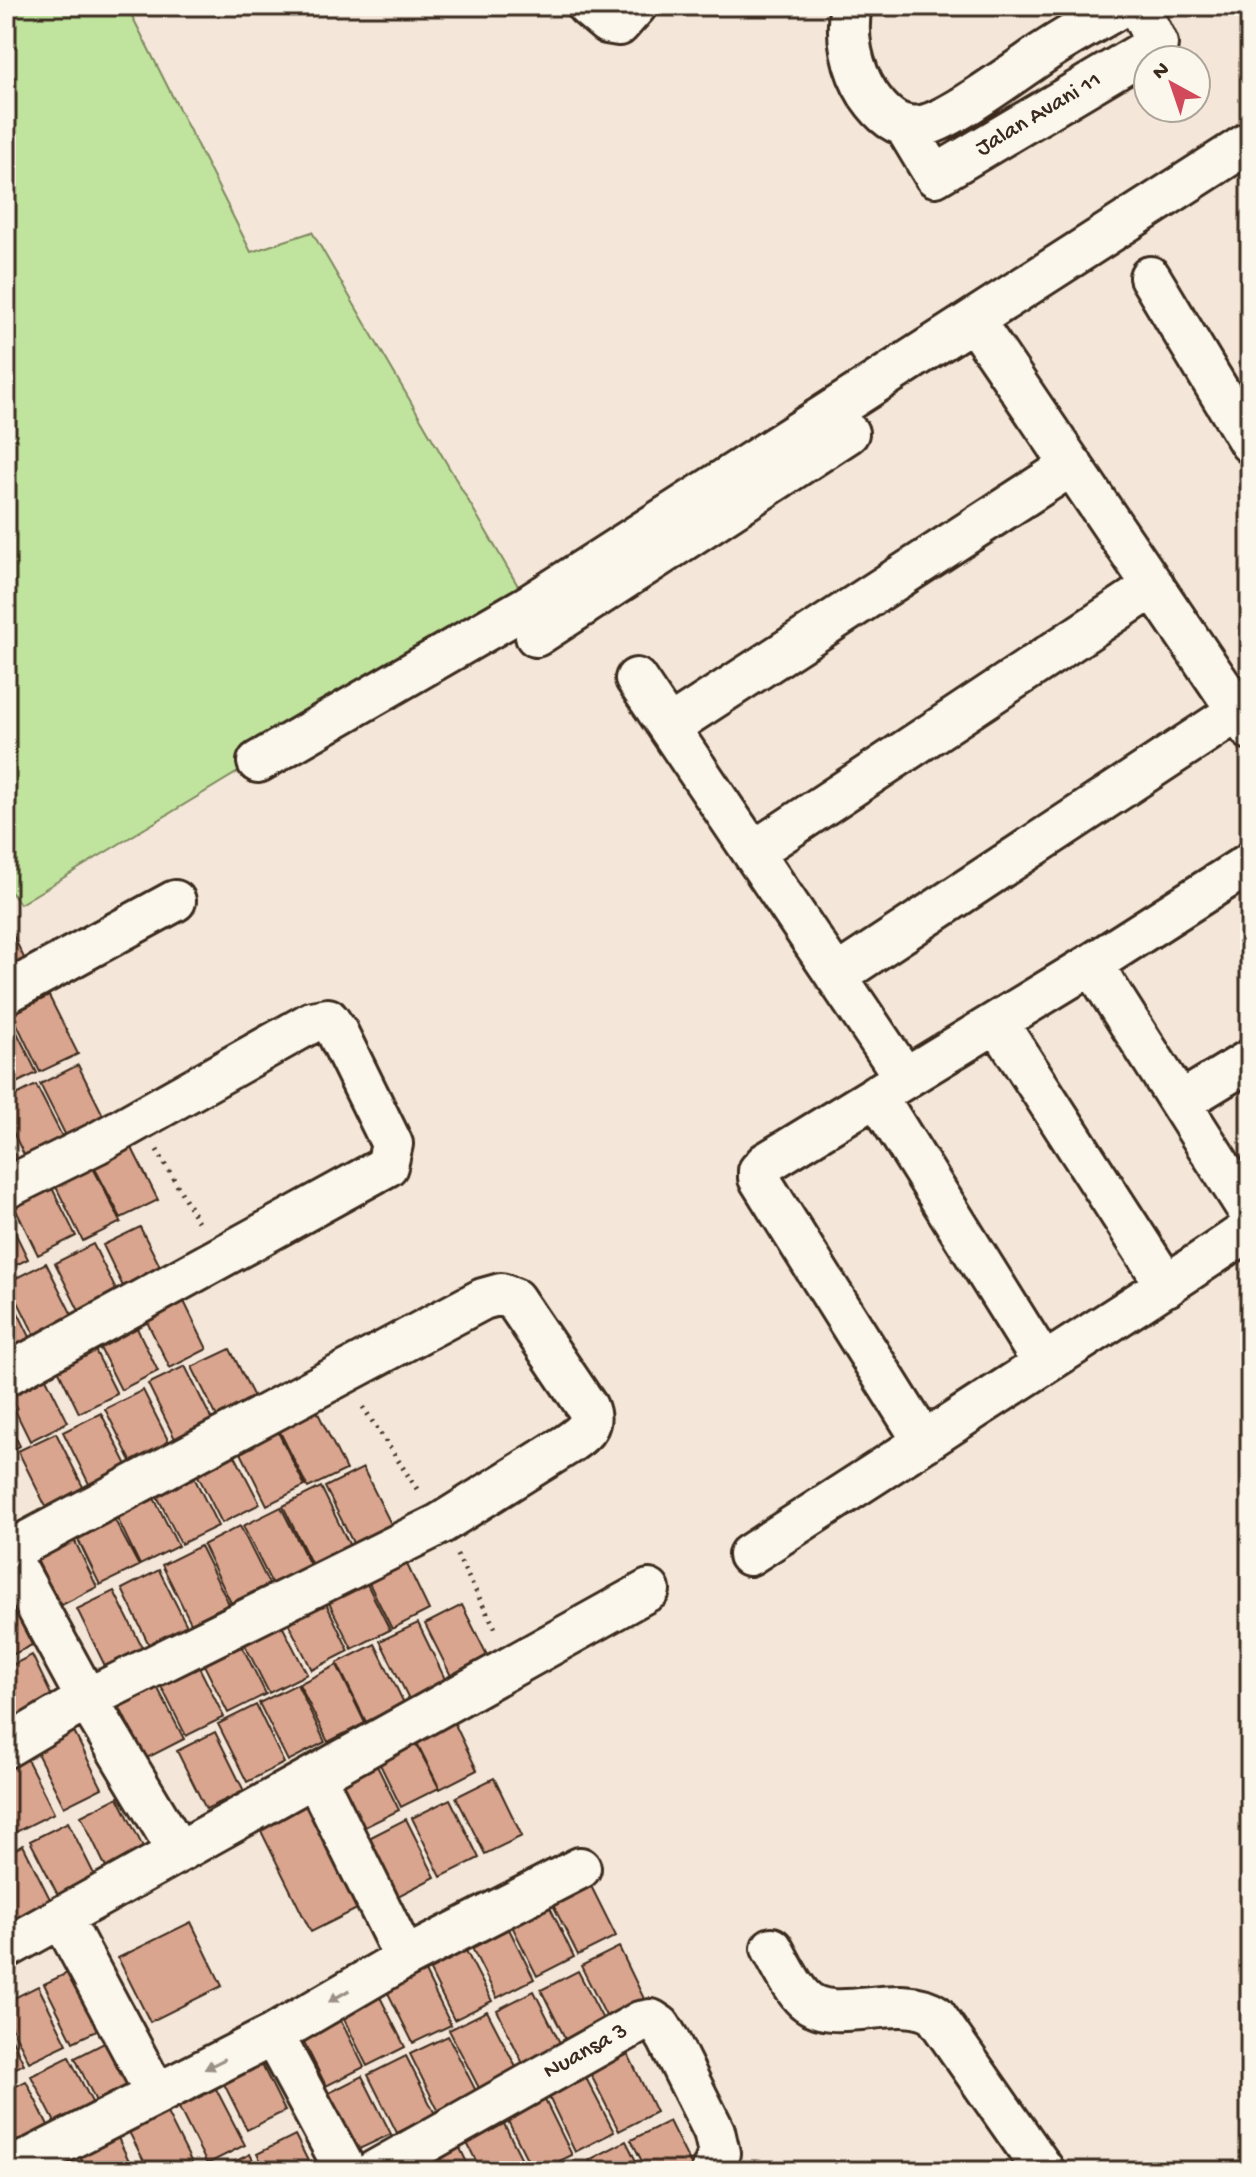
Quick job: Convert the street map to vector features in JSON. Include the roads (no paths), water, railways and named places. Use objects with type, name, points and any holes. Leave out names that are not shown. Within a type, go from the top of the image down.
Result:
[{"type":"street","points":[[587,6],[607,23],[619,25],[636,6]]},
{"type":"street","points":[[851,6],[849,47],[862,84],[877,107],[905,126],[924,126],[949,115],[1047,50],[1122,6]]},
{"type":"street","points":[[1047,50],[1058,6]]},
{"type":"street","name":"Jalan Avani 11","points":[[905,126],[935,176],[1157,44],[1138,6]]},
{"type":"street","points":[[536,636],[982,331],[1117,226],[1250,142]]},
{"type":"street","points":[[1150,277],[1250,443]]},
{"type":"street","points":[[836,976],[1244,720],[982,331]]},
{"type":"street","points":[[258,762],[528,606],[982,331]]},
{"type":"street","points":[[669,727],[1072,465]]},
{"type":"street","points":[[753,852],[1154,586]]},
{"type":"street","points":[[636,679],[836,976],[890,1086],[1043,1363]]},
{"type":"street","points":[[924,1442],[759,1178],[759,1171],[766,1163],[1092,964],[1250,863]]},
{"type":"street","points":[[6,993],[175,901]]},
{"type":"street","points":[[1092,964],[1250,1213]]},
{"type":"street","points":[[6,1188],[312,1022],[328,1019],[392,1144],[387,1166],[6,1375]]},
{"type":"street","points":[[997,1022],[1167,1286]]},
{"type":"street","points":[[1181,1102],[1250,1060]]},
{"type":"street","points":[[749,1555],[1167,1286],[1250,1229]]},
{"type":"street","points":[[6,1747],[87,1699],[440,1524],[587,1430],[591,1417],[587,1407],[514,1299],[501,1294],[483,1299],[6,1552],[87,1699],[178,1851]]},
{"type":"street","points":[[6,1948],[649,1590]]},
{"type":"street","points":[[315,1776],[405,1958]]},
{"type":"street","points":[[6,2171],[273,2035],[405,1958],[580,1868]]},
{"type":"street","points":[[62,1918],[156,2094]]},
{"type":"street","points":[[772,1948],[802,1999],[823,2010],[917,2006],[935,2015],[1044,2171]]},
{"type":"street","name":"Nuansa 3","points":[[375,2171],[640,2022],[651,2020],[660,2026],[668,2039],[714,2131],[719,2153],[712,2171]]},
{"type":"street","points":[[273,2035],[346,2171]]}]
